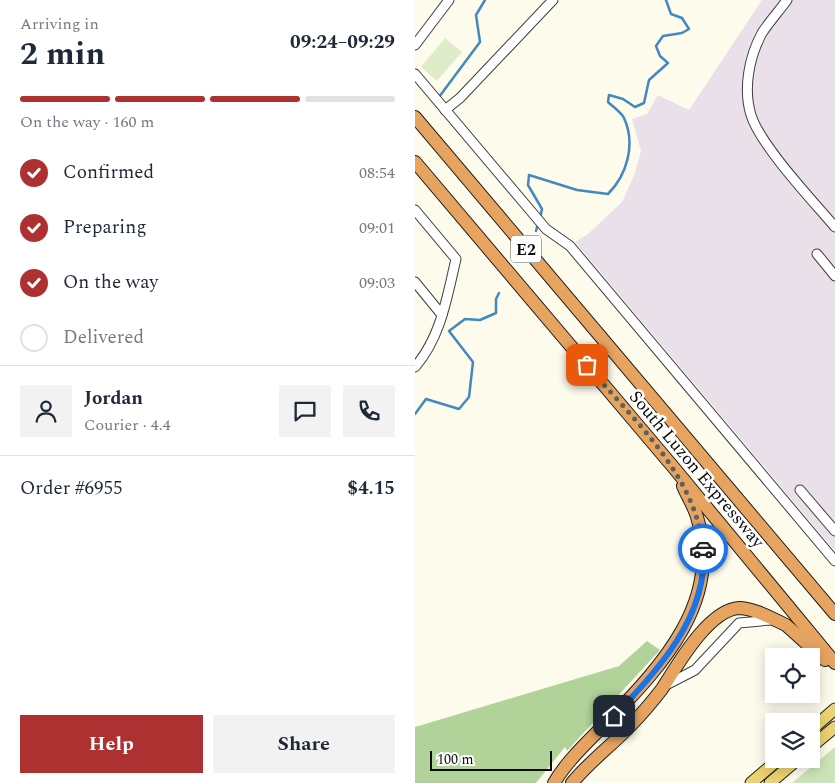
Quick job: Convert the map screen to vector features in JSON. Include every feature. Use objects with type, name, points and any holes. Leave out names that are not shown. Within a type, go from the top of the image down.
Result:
[{"type":"highway","name":"South Luzon Expressway","points":[[415,117],[835,614]]},
{"type":"highway","name":"South Luzon Expressway","points":[[415,162],[674,468],[835,662]]},
{"type":"highway","points":[[555,783],[575,755],[630,699],[664,659],[693,611],[702,581],[703,544],[696,515],[674,468]]},
{"type":"highway","points":[[572,783],[628,728],[661,690],[690,645],[711,624],[727,612],[739,608],[754,611],[786,625],[835,668]]},
{"type":"main road","points":[[820,722],[835,709]]},
{"type":"main road","points":[[820,740],[835,727]]},
{"type":"main road","points":[[751,783],[768,768]]},
{"type":"main road","points":[[770,783],[788,768]]},
{"type":"street","points":[[415,45],[449,0]]},
{"type":"street","points":[[445,110],[460,98],[546,11],[553,0]]},
{"type":"street","points":[[787,0],[763,32],[755,49],[748,83],[751,114],[756,127],[775,154],[835,228]]},
{"type":"street","points":[[415,74],[546,229],[570,246],[835,560]]},
{"type":"street","points":[[415,210],[456,259],[442,315],[431,345],[415,367]]},
{"type":"street","points":[[817,254],[834,273]]},
{"type":"street","points":[[417,289],[442,315]]},
{"type":"street","points":[[800,490],[835,531]]},
{"type":"street","points":[[661,690],[674,679],[695,670],[739,624],[776,620]]},
{"type":"shaded area","points":[[762,0],[835,0],[835,551],[575,242],[588,234],[622,202],[635,173],[641,151],[632,119],[647,114],[658,95],[689,110]]},
{"type":"green space","points":[[445,38],[462,52],[437,81],[421,67]]},
{"type":"green space","points":[[647,641],[660,650],[567,751],[565,747],[536,783],[415,783],[415,727],[619,666]]},
{"type":"green space","points":[[835,747],[835,783],[792,783],[810,768],[820,768],[820,760]]},
{"type":"waterway","points":[[439,97],[480,42],[476,15],[485,0]]},
{"type":"waterway","points":[[540,218],[542,209],[528,185],[529,175],[577,190],[608,194],[620,178],[628,159],[628,128],[623,116],[608,102],[609,95],[623,99],[635,107],[644,103],[649,80],[668,63],[660,56],[656,46],[663,36],[682,33],[689,29],[682,18],[671,14],[666,0]]},
{"type":"waterway","points":[[536,231],[538,223]]},
{"type":"waterway","points":[[415,414],[426,399],[459,409],[469,397],[473,362],[449,331],[465,319],[480,320],[496,313],[496,299],[499,293]]},
{"type":"way so far","points":[[587,365],[674,468],[696,515],[703,549]]},
{"type":"route","points":[[614,716],[664,659],[693,611],[700,590],[703,572],[703,549]]}]
